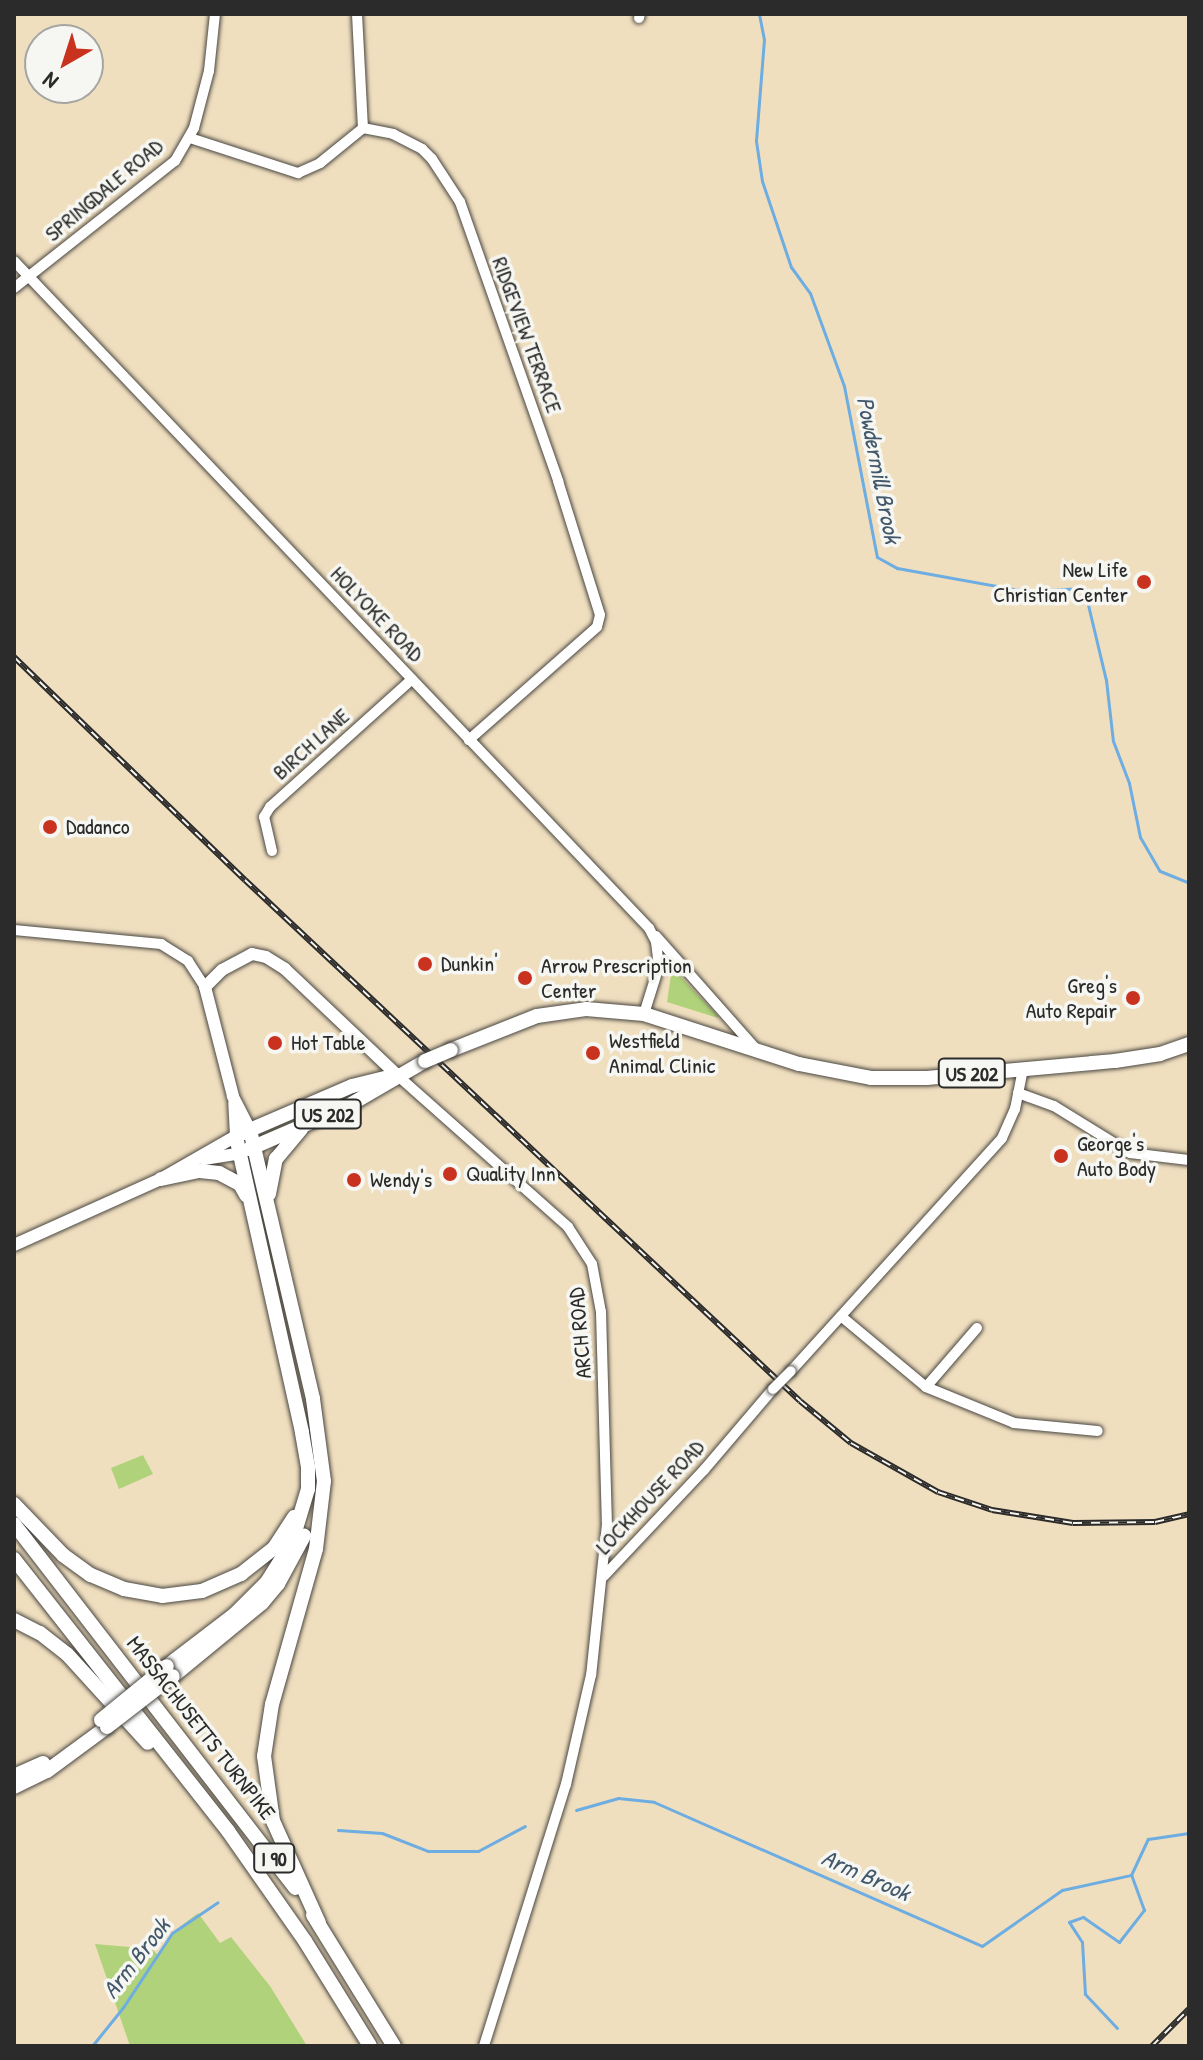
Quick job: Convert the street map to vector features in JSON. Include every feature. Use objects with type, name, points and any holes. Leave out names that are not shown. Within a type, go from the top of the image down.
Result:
[{"type":"highway","name":"US 202","points":[[242,1153],[346,1107],[397,1075],[451,1050],[537,1016],[586,1009],[644,1014],[799,1064],[871,1078],[927,1078],[1115,1061],[1160,1054],[1189,1044]]},
{"type":"highway","name":"US 202","points":[[236,1136],[367,1080],[397,1075]]},
{"type":"highway","points":[[270,1218],[270,1180],[276,1159],[288,1141],[312,1121]]},
{"type":"highway","points":[[14,1787],[47,1771],[235,1614],[271,1576],[300,1521],[314,1466],[313,1399],[250,1130]]},
{"type":"highway","points":[[236,1136],[314,1466],[324,1481],[319,1538],[272,1704],[264,1756],[273,1821],[319,1923]]},
{"type":"highway","points":[[161,1179],[200,1171],[223,1175],[240,1184],[252,1209]]},
{"type":"highway","points":[[14,1504],[63,1555],[91,1575],[132,1591],[181,1595],[235,1577],[274,1548],[296,1512],[314,1466]]},
{"type":"highway","name":"MASSACHUSETTS TURNPIKE","points":[[14,1524],[251,1827],[319,1923],[394,2046]]},
{"type":"highway","name":"MASSACHUSETTS TURNPIKE","points":[[14,1559],[228,1831],[305,1941],[370,2046]]},
{"type":"highway","points":[[14,1620],[40,1633],[73,1660],[228,1831]]},
{"type":"highway","points":[[14,1776],[48,1760],[104,1723]]},
{"type":"main road","points":[[236,1136],[233,1096],[205,987],[222,970],[252,954],[271,959],[295,977],[397,1075]]},
{"type":"main road","points":[[233,1096],[250,1130]]},
{"type":"main road","name":"US 202","points":[[14,1245],[161,1179],[236,1136]]},
{"type":"main road","name":"US 202","points":[[197,1160],[242,1153]]},
{"type":"street","name":"SPRINGDALE ROAD","points":[[14,288],[175,161],[190,138],[209,71],[215,14]]},
{"type":"street","points":[[190,138],[298,173],[320,163],[363,128],[357,14]]},
{"type":"street","name":"RIDGEVIEW TERRACE","points":[[363,128],[393,134],[422,149],[441,169],[460,202],[553,467],[600,615],[597,627],[469,740]]},
{"type":"street","name":"HOLYOKE ROAD","points":[[14,261],[649,928],[656,942],[659,966],[644,1014]]},
{"type":"street","name":"BIRCH LANE","points":[[272,851],[264,817],[270,807],[412,679]]},
{"type":"street","points":[[649,928],[756,1049]]},
{"type":"street","points":[[14,930],[161,944],[176,951],[195,969],[205,987]]},
{"type":"street","name":"LOCKHOUSE ROAD","points":[[484,2046],[577,1742],[604,1576],[704,1470],[773,1389],[994,1148],[1009,1125],[1023,1069]]},
{"type":"street","name":"ARCH ROAD","points":[[397,1075],[556,1215],[580,1242],[592,1264],[599,1296],[604,1378],[607,1524],[604,1576]]},
{"type":"street","points":[[1018,1093],[1054,1106],[1130,1153],[1189,1160]]},
{"type":"street","points":[[842,1317],[926,1387],[1014,1423],[1098,1431]]},
{"type":"street","points":[[926,1387],[977,1328]]},
{"type":"green space","points":[[676,972],[718,1018],[667,1002],[671,975]]},
{"type":"green space","points":[[143,1455],[153,1474],[119,1489],[111,1468]]},
{"type":"green space","points":[[198,1913],[220,1943],[231,1937],[270,1986],[307,2046],[130,2046],[95,1944],[152,1949],[158,1955],[172,1933]]},
{"type":"waterway","name":"Powdermill Brook","points":[[759,14],[764,39],[756,141],[762,181],[791,267],[810,293],[844,386],[877,557],[897,568],[1025,591],[1084,588],[1106,680],[1113,741],[1129,783],[1140,837],[1160,871],[1189,883]]},
{"type":"waterway","name":"Arm Brook","points":[[576,1810],[618,1798],[654,1802],[982,1946],[1062,1890],[1131,1875]]},
{"type":"waterway","name":"Arm Brook","points":[[338,1830],[382,1833],[428,1851],[478,1851],[525,1826]]},
{"type":"waterway","name":"Powdermill Brook","points":[[1117,2028],[1085,1994],[1082,1942],[1069,1922],[1083,1917],[1119,1942],[1144,1910],[1131,1875],[1148,1839],[1189,1833]]},
{"type":"waterway","name":"Arm Brook","points":[[92,2046],[124,2006],[172,1933],[218,1902]]},
{"type":"railway","points":[[14,657],[245,880],[800,1401],[851,1443],[938,1492],[992,1510],[1073,1523],[1155,1522],[1189,1514]]},
{"type":"railway","points":[[1152,2046],[1189,2009]]},
{"type":"place","name":"New Life Christian Center","points":[[1144,582]]},
{"type":"place","name":"Dadanco","points":[[50,827]]},
{"type":"place","name":"Dunkin'","points":[[425,964]]},
{"type":"place","name":"Arrow Prescription Center","points":[[525,978]]},
{"type":"place","name":"Greg's Auto Repair","points":[[1133,998]]},
{"type":"place","name":"Hot Table","points":[[275,1043]]},
{"type":"place","name":"Westfield Animal Clinic","points":[[593,1053]]},
{"type":"place","name":"George's Auto Body","points":[[1061,1156]]},
{"type":"place","name":"Quality Inn","points":[[450,1174]]},
{"type":"place","name":"Wendy's","points":[[354,1180]]}]
